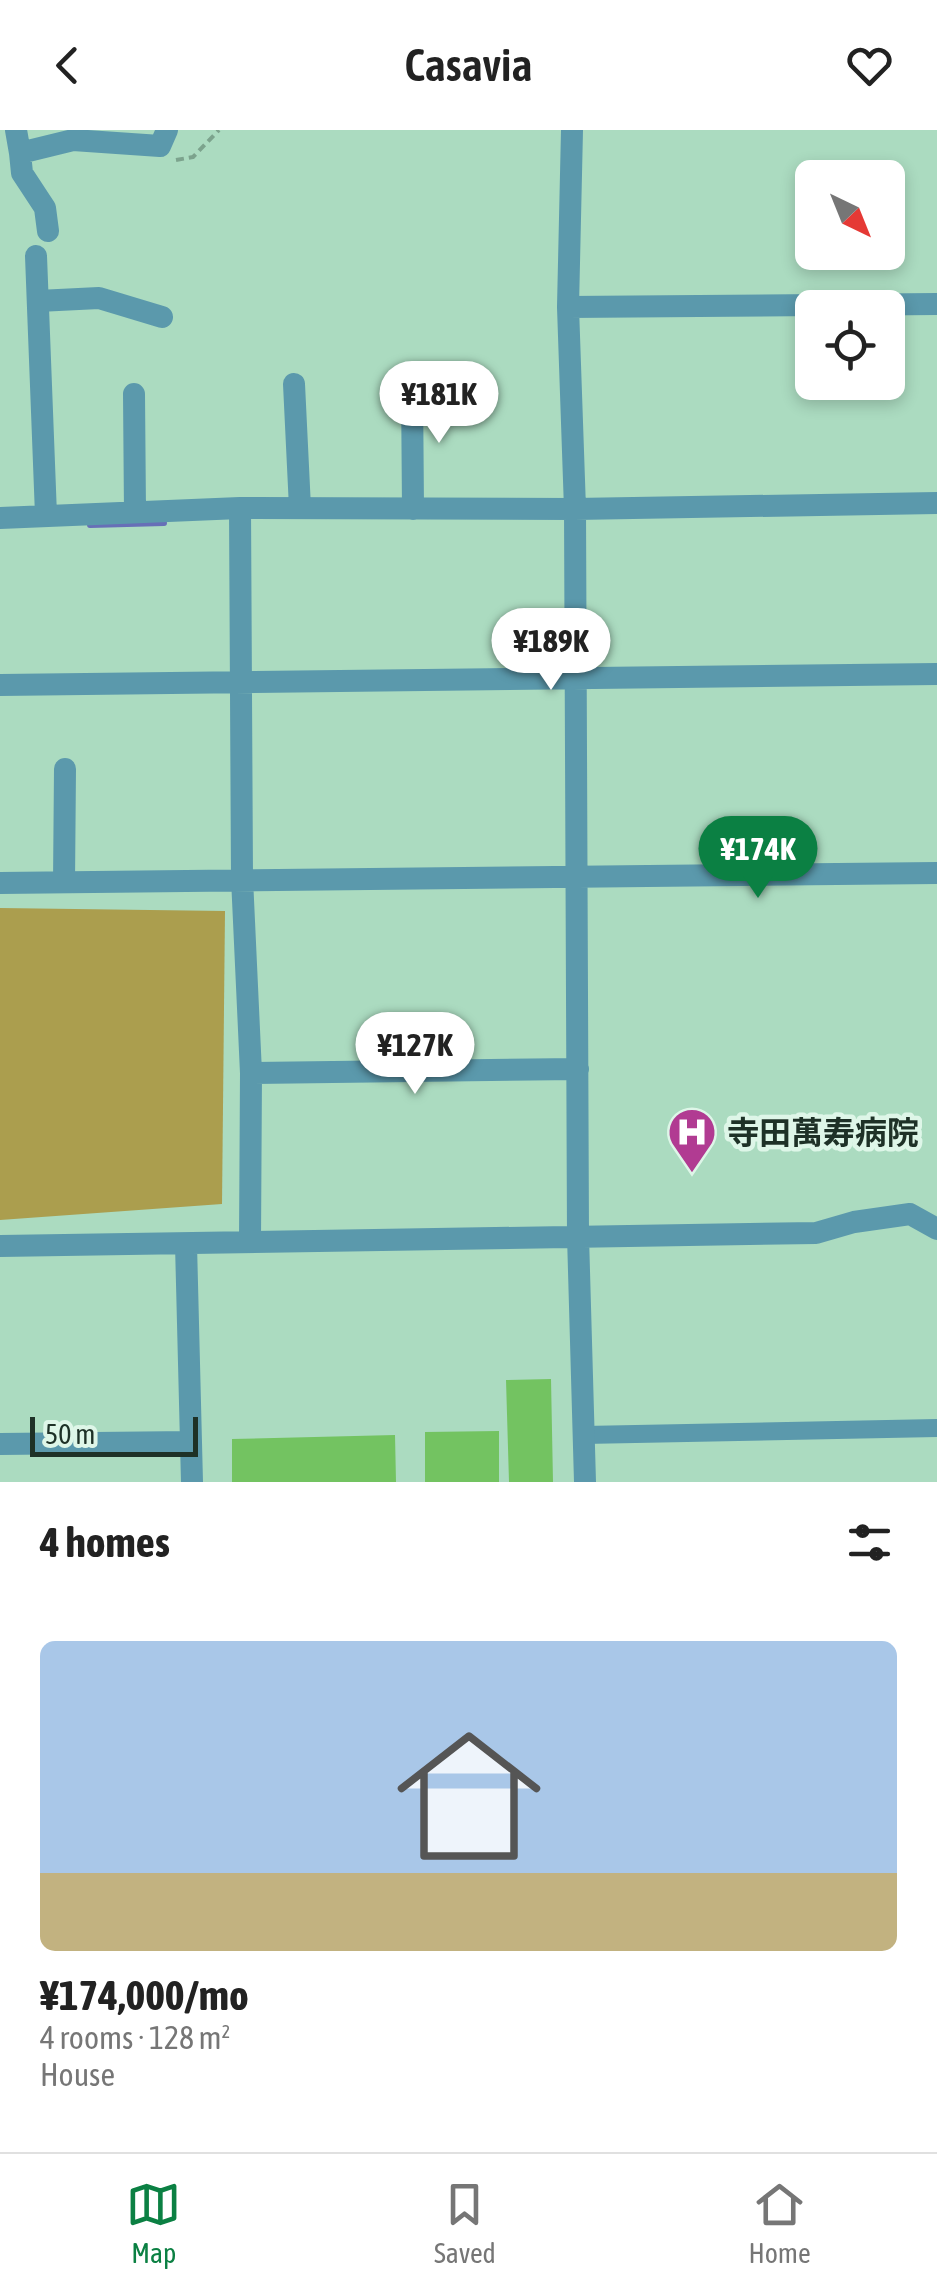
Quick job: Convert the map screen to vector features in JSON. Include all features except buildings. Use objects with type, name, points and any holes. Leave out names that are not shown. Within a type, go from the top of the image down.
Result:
[{"type":"street","points":[[48,231],[45,208],[22,173],[18,142],[73,140],[160,146],[167,130]]},
{"type":"street","points":[[572,130],[568,307],[577,678],[578,1236],[586,1482]]},
{"type":"street","points":[[36,256],[46,515]]},
{"type":"street","points":[[38,300],[99,298],[162,317]]},
{"type":"street","points":[[568,307],[937,304]]},
{"type":"street","points":[[294,384],[300,508]]},
{"type":"street","points":[[412,385],[413,508]]},
{"type":"street","points":[[134,394],[134,512]]},
{"type":"street","points":[[0,518],[240,508],[575,509],[937,503]]},
{"type":"street","points":[[240,508],[242,878],[251,1073],[250,1241]]},
{"type":"street","points":[[0,686],[937,674]]},
{"type":"street","points":[[64,882],[65,769]]},
{"type":"street","points":[[0,884],[242,878],[937,873]]},
{"type":"street","points":[[251,1073],[578,1069]]},
{"type":"street","points":[[0,1246],[816,1233],[854,1222],[910,1214],[937,1229]]},
{"type":"street","points":[[186,1244],[192,1482]]},
{"type":"street","points":[[584,1435],[937,1428]]},
{"type":"street","points":[[0,1444],[190,1442]]},
{"type":"shaded area","points":[[0,908],[225,911],[222,1204],[0,1220]]},
{"type":"waterway","points":[[90,525],[164,523]]},
{"type":"place","name":"寺田萬寿病院","points":[[692,1174]]}]
